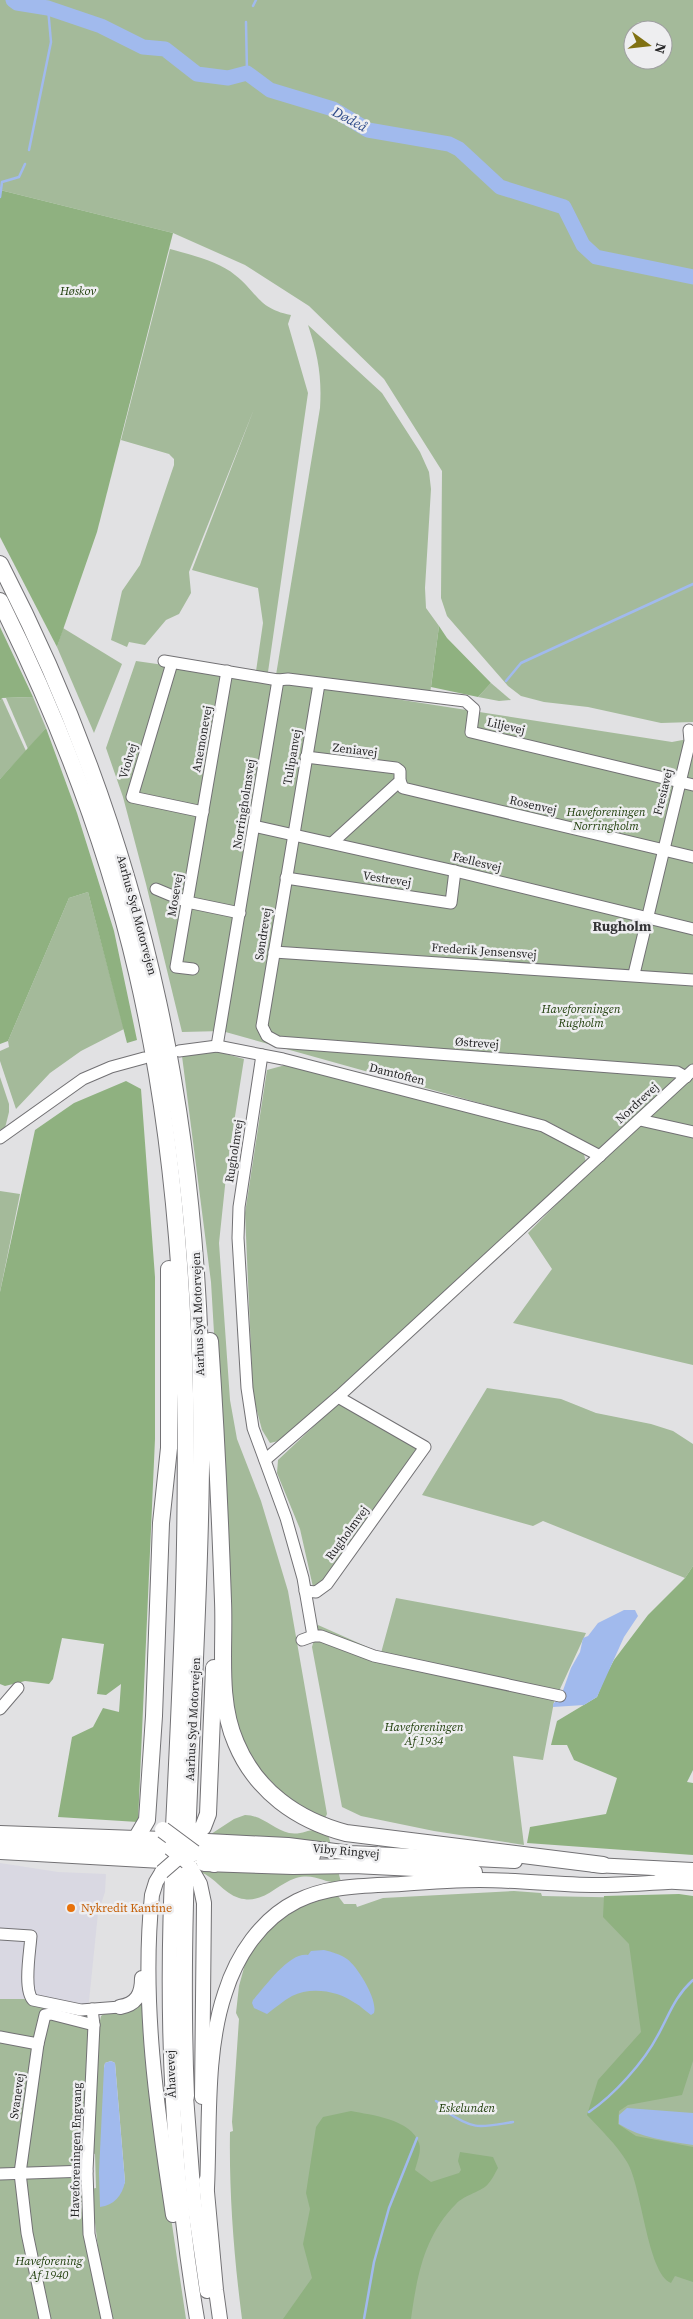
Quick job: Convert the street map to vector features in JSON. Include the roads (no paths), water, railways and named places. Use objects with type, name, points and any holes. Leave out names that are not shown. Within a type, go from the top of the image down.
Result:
[{"type":"highway","name":"Aarhus Syd Motorvejen","points":[[0,564],[46,658],[100,790],[125,870],[150,958],[171,1110],[195,1248],[201,1415],[199,1580],[183,1973],[186,2096]]},
{"type":"highway","name":"Aarhus Syd Motorvejen","points":[[0,601],[25,650],[56,722],[84,795],[110,872],[171,1110],[186,1407],[179,1849]]},
{"type":"highway","points":[[171,1110],[191,1170],[203,1260],[211,1353],[218,1481],[225,1697],[228,1720],[239,1751],[254,1776],[278,1800],[299,1815],[317,1824],[346,1833],[603,1865]]},
{"type":"highway","points":[[138,1837],[147,1820],[154,1716],[161,1523],[169,1448],[171,1110]]},
{"type":"highway","points":[[179,1849],[207,1819],[210,1792],[218,1481]]},
{"type":"highway","points":[[154,1716],[157,1764],[156,1810],[179,1849]]},
{"type":"highway","points":[[0,1846],[179,1849],[214,1864]]},
{"type":"main road","name":"Viby Ringvej","points":[[0,1833],[138,1837],[179,1849]]},
{"type":"main road","name":"Viby Ringvej","points":[[0,1852],[111,1859],[179,1849],[288,1845],[333,1857],[353,1859],[693,1883]]},
{"type":"main road","points":[[154,1886],[179,1849],[202,1893],[204,1912],[202,2141],[220,2319]]},
{"type":"main road","name":"Åhavevej","points":[[179,1849],[169,1985],[171,2076],[182,2210],[197,2319]]},
{"type":"main road","name":"Viby Ringvej","points":[[214,1864],[293,1868],[333,1857]]},
{"type":"main road","points":[[111,1859],[126,1866],[145,1869],[151,1877],[154,1886],[150,1926],[151,2044],[164,2152],[190,2319]]},
{"type":"main road","name":"Viby Ringvej","points":[[353,1859],[603,1865],[693,1870]]},
{"type":"main road","points":[[207,2188],[214,2052],[218,2019],[231,1976],[248,1945],[262,1926],[298,1900],[319,1892],[360,1886],[480,1880],[597,1885],[668,1882]]},
{"type":"main road","points":[[115,2007],[133,2004],[140,1995],[143,1940],[150,1926]]},
{"type":"main road","name":"Åhavevej","points":[[186,2096],[195,2209],[212,2319]]},
{"type":"street","name":"Violvej","points":[[203,812],[132,797],[168,662],[228,671]]},
{"type":"street","points":[[228,671],[278,680]]},
{"type":"street","name":"Anemonevej","points":[[203,812],[228,671]]},
{"type":"street","name":"Liljevej","points":[[278,680],[288,679],[465,701],[474,709],[471,732],[693,785]]},
{"type":"street","name":"Norringholmsvej","points":[[217,1046],[278,680]]},
{"type":"street","name":"Tulipanvej","points":[[293,835],[319,684]]},
{"type":"street","name":"Fresiavej","points":[[634,974],[690,741],[689,730]]},
{"type":"street","name":"Zeniavej","points":[[306,757],[396,768],[400,776]]},
{"type":"street","points":[[332,843],[400,776]]},
{"type":"street","name":"Rosenvej","points":[[400,776],[404,788],[693,857]]},
{"type":"street","name":"Mosevej","points":[[193,969],[176,966],[203,812]]},
{"type":"street","name":"Fællesvej","points":[[254,826],[455,871],[693,929]]},
{"type":"street","name":"Søndrevej","points":[[267,1036],[262,1026],[293,835]]},
{"type":"street","name":"Vestrevej","points":[[286,878],[451,903],[455,871]]},
{"type":"street","points":[[156,889],[188,902],[240,913]]},
{"type":"street","name":"Frederik Jensensvej","points":[[274,952],[634,974],[693,980]]},
{"type":"street","name":"Østrevej","points":[[267,1036],[278,1042],[689,1074]]},
{"type":"street","name":"Damtoften","points":[[179,1051],[217,1046],[262,1055],[536,1124],[565,1136],[600,1156]]},
{"type":"street","name":"Rugholmvej","points":[[262,1055],[239,1207],[238,1238],[247,1388],[253,1428],[286,1518],[306,1591],[316,1592],[327,1584],[425,1447],[338,1397]]},
{"type":"street","points":[[0,1138],[83,1079],[111,1067],[144,1058]]},
{"type":"street","name":"Nordrevej","points":[[600,1156],[689,1074]]},
{"type":"street","points":[[640,1120],[693,1132]]},
{"type":"street","points":[[265,1460],[338,1397],[600,1156]]},
{"type":"street","points":[[306,1591],[308,1638],[330,1639],[374,1656],[560,1696]]},
{"type":"street","points":[[0,1709],[18,1688]]},
{"type":"street","points":[[0,1934],[31,1936],[28,1987],[33,2000],[74,2009],[115,2007]]},
{"type":"street","name":"Haveforeningen Engvang","points":[[92,2009],[94,2025],[87,2170],[89,2234],[107,2319]]},
{"type":"street","name":"Svanevej","points":[[45,2319],[27,2233],[20,2173],[38,2044],[44,2015],[51,2014],[94,2025]]},
{"type":"street","points":[[0,2038],[38,2044]]},
{"type":"street","points":[[0,2174],[87,2170]]},
{"type":"water","points":[[624,1610],[635,1610],[638,1616],[624,1637],[597,1697],[584,1705],[553,1707],[553,1704],[561,1696],[571,1668],[580,1652],[583,1638],[588,1636],[598,1623]]},
{"type":"water","points":[[324,1950],[344,1957],[356,1969],[370,1992],[374,2013],[371,2015],[341,1995],[325,1991],[308,1991],[292,1996],[267,2014],[254,2008],[253,2000],[286,1964],[301,1955],[308,1955],[311,1951]]},
{"type":"water","points":[[111,2061],[115,2063],[125,2182],[122,2192],[117,2199],[100,2207],[99,2172],[104,2068],[105,2063]]},
{"type":"water","points":[[627,2108],[693,2113],[693,2145],[654,2138],[627,2129],[619,2124],[619,2115]]},
{"type":"waterway","name":"Dødeå","points":[[13,0],[17,3],[48,8],[101,26],[143,47],[165,49],[197,74],[228,78],[247,73],[270,90],[333,109],[368,130],[449,144],[459,149],[500,187],[564,207],[583,245],[596,257],[693,277]]},
{"type":"waterway","points":[[253,6],[256,0]]},
{"type":"waterway","points":[[29,150],[51,42],[48,8]]},
{"type":"waterway","points":[[246,22],[247,73]]},
{"type":"waterway","points":[[0,197],[2,182],[19,177],[25,164]]},
{"type":"waterway","points":[[506,681],[521,663],[693,584]]},
{"type":"waterway","points":[[589,2112],[608,2097],[637,2067],[652,2045],[677,1999],[693,1980]]},
{"type":"waterway","points":[[436,2101],[444,2106],[447,2112]]},
{"type":"waterway","points":[[443,2113],[447,2112],[465,2122],[478,2126],[513,2122]]},
{"type":"waterway","points":[[364,2319],[374,2262],[389,2208],[417,2138]]},
{"type":"place","name":"Nykredit Kantine","points":[[71,1908]]},
{"type":"district","name":"Rugholm","points":[[622,926]]},
{"type":"park label","name":"Høskov","points":[[78,291]]},
{"type":"park label","name":"Haveforeningen Norringholm","points":[[606,819]]},
{"type":"park label","name":"Haveforeningen Rugholm","points":[[581,1016]]},
{"type":"park label","name":"Haveforeningen Af 1934","points":[[424,1734]]},
{"type":"park label","name":"Eskelunden","points":[[467,2108]]},
{"type":"park label","name":"Haveforening Af 1940","points":[[49,2268]]}]
